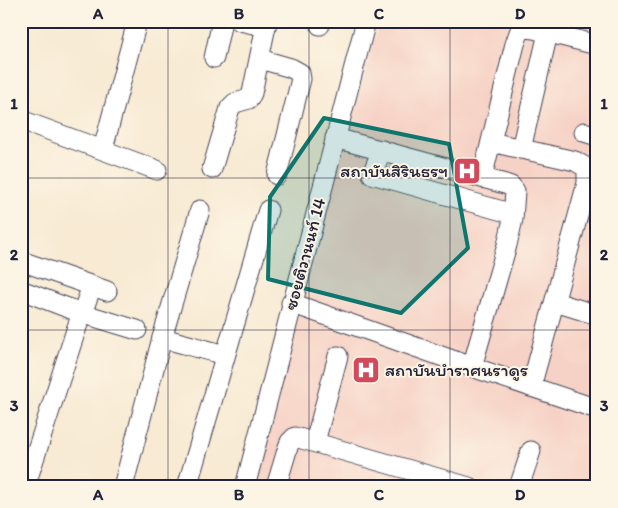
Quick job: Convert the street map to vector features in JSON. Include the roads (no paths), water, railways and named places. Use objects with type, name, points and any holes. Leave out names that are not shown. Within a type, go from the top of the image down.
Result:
[{"type":"street","points":[[214,58],[222,21]]},
{"type":"street","points":[[212,169],[230,108],[235,103],[249,99],[260,59],[266,24],[240,21]]},
{"type":"street","name":"ซอยติวานนท์ 14","points":[[245,487],[366,21]]},
{"type":"street","points":[[103,149],[137,22]]},
{"type":"street","points":[[482,178],[520,30],[526,28],[597,45]]},
{"type":"street","points":[[521,149],[548,33]]},
{"type":"street","points":[[260,59],[291,68],[300,73],[301,79],[277,175]]},
{"type":"street","points":[[21,120],[157,170]]},
{"type":"street","points":[[335,138],[514,188],[513,214],[506,244],[472,367]]},
{"type":"street","points":[[491,142],[575,161],[587,168],[588,174],[531,387]]},
{"type":"street","points":[[382,150],[372,174],[513,214]]},
{"type":"street","points":[[123,487],[162,338],[200,210]]},
{"type":"street","points":[[188,487],[268,210]]},
{"type":"street","points":[[21,261],[100,288],[81,313],[25,487]]},
{"type":"street","points":[[21,290],[81,313],[137,330]]},
{"type":"street","points":[[555,302],[597,315]]},
{"type":"street","points":[[292,303],[597,409]]},
{"type":"street","points":[[162,338],[225,355]]},
{"type":"street","points":[[315,442],[338,356]]},
{"type":"street","points":[[276,487],[288,447],[294,437],[467,487]]},
{"type":"street","points":[[519,487],[531,451]]},
{"type":"place","name":"สถาบันสิรินธรฯ","points":[[467,171]]},
{"type":"place","name":"สถาบันบำราศนราดูร","points":[[366,370]]}]
